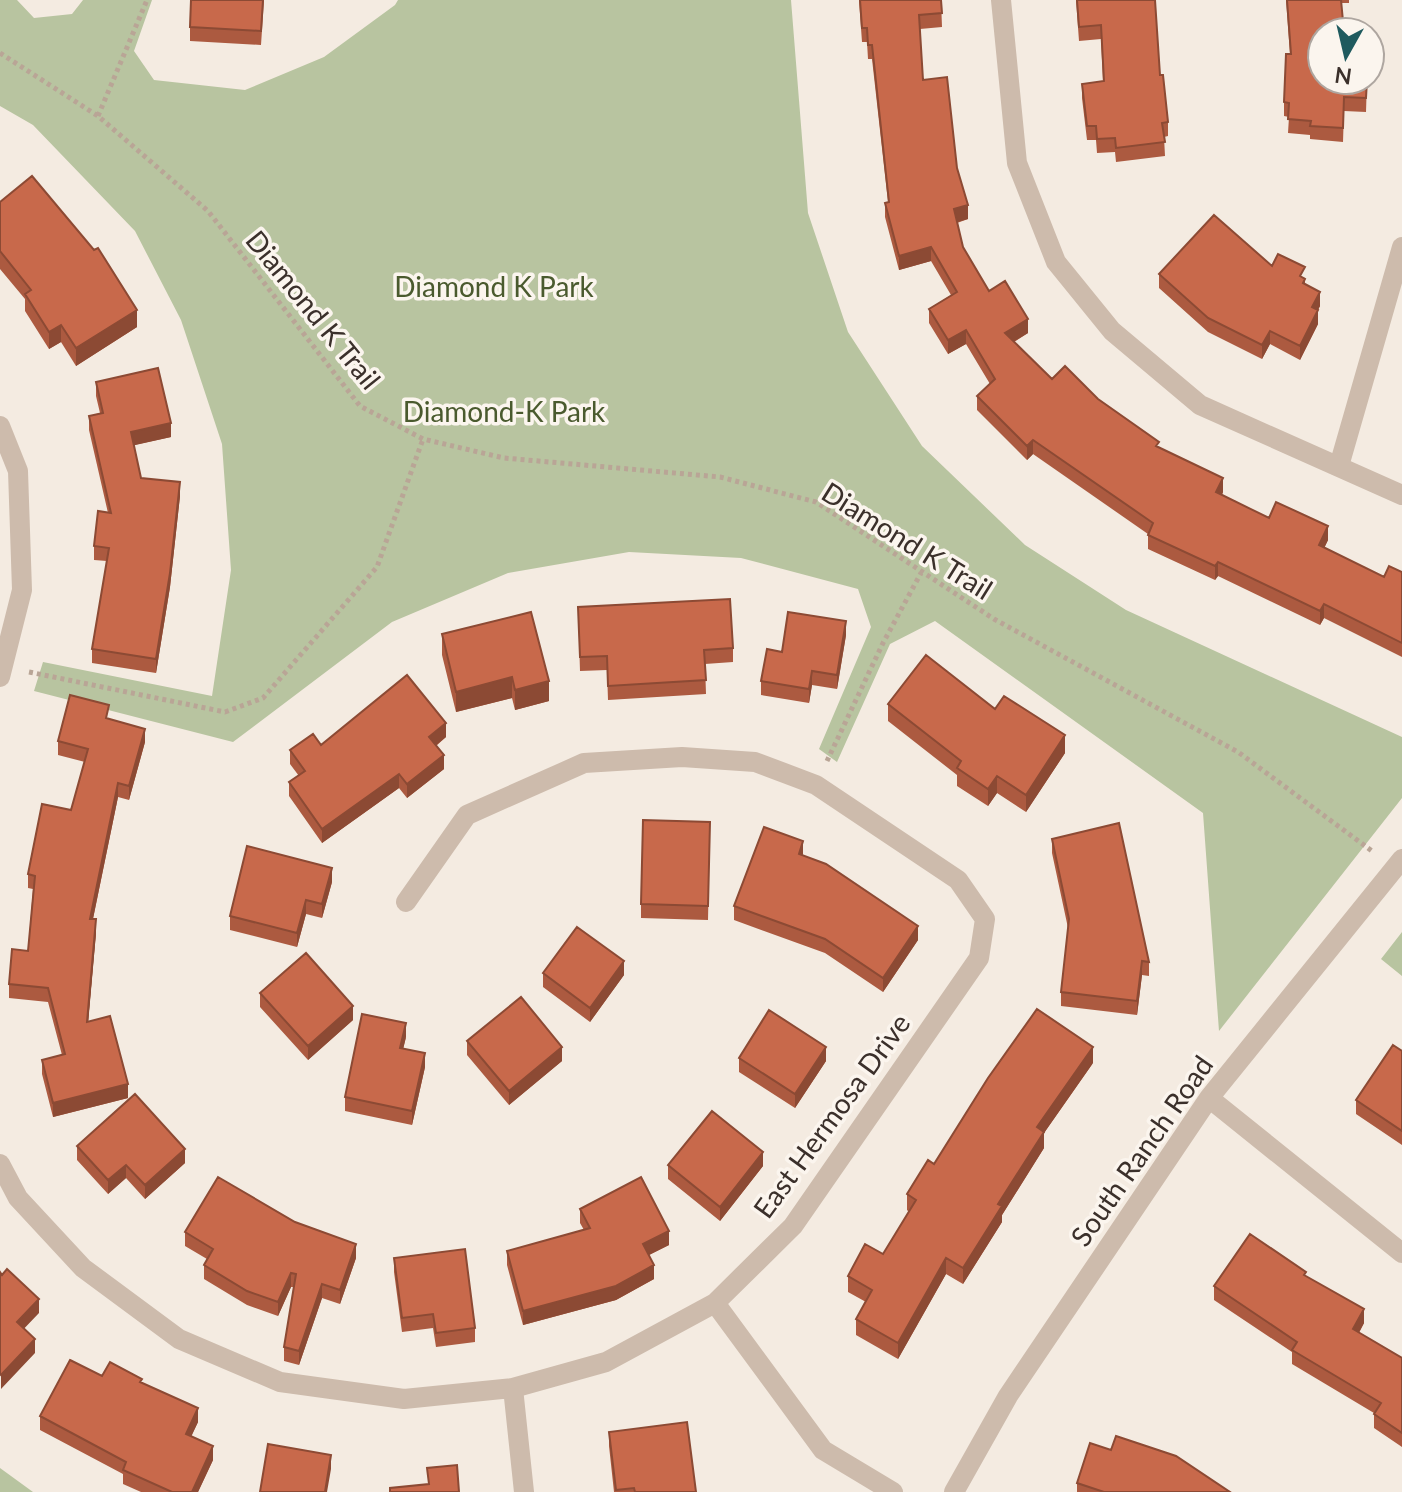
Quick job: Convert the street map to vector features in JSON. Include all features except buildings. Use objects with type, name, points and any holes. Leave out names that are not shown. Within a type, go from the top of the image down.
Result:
[{"type":"street","points":[[1001,0],[1017,163],[1056,262],[1112,331],[1200,405],[1402,495]]},
{"type":"street","points":[[1339,466],[1402,247]]},
{"type":"street","points":[[0,426],[18,471],[22,590],[1,671]]},
{"type":"street","name":"East Hermosa Drive","points":[[0,1164],[18,1198],[83,1268],[179,1339],[280,1382],[404,1399],[513,1388],[606,1362],[715,1303],[793,1226],[979,958],[985,919],[958,880],[816,785],[755,762],[682,757],[584,763],[467,815],[406,902]]},
{"type":"street","name":"South Ranch Road","points":[[954,1492],[1008,1396],[1209,1098],[1399,864]]},
{"type":"street","points":[[1209,1098],[1402,1253]]},
{"type":"street","points":[[715,1303],[823,1450],[893,1492]]},
{"type":"street","points":[[513,1388],[524,1492]]},
{"type":"path","points":[[98,116],[147,0]]},
{"type":"path","name":"Diamond K Trail","points":[[0,53],[98,116],[208,211],[360,406],[423,439],[504,458],[720,477],[816,502],[994,619],[1238,752],[1399,864]]},
{"type":"path","points":[[1,671],[225,712],[263,698],[377,567],[423,439]]},
{"type":"path","points":[[816,785],[883,643],[921,573]]},
{"type":"green space","name":"Diamond K Park","points":[[0,0],[17,0],[34,18],[72,14],[83,0],[152,0],[134,51],[154,80],[245,90],[324,57],[398,0],[791,0],[808,213],[848,332],[922,446],[1025,545],[1126,610],[1402,737],[1402,798],[1219,1031],[1203,813],[935,621],[890,644],[837,762],[819,749],[871,627],[858,589],[741,558],[629,552],[508,573],[392,622],[233,742],[34,691],[43,662],[212,696],[231,570],[222,444],[181,320],[135,231],[33,125],[0,106]]},
{"type":"green space","points":[[1402,932],[1402,976],[1381,959]]},
{"type":"green space","points":[[0,1468],[33,1492],[0,1492]]},
{"type":"park label","name":"Diamond-K Park","points":[[504,412]]}]
